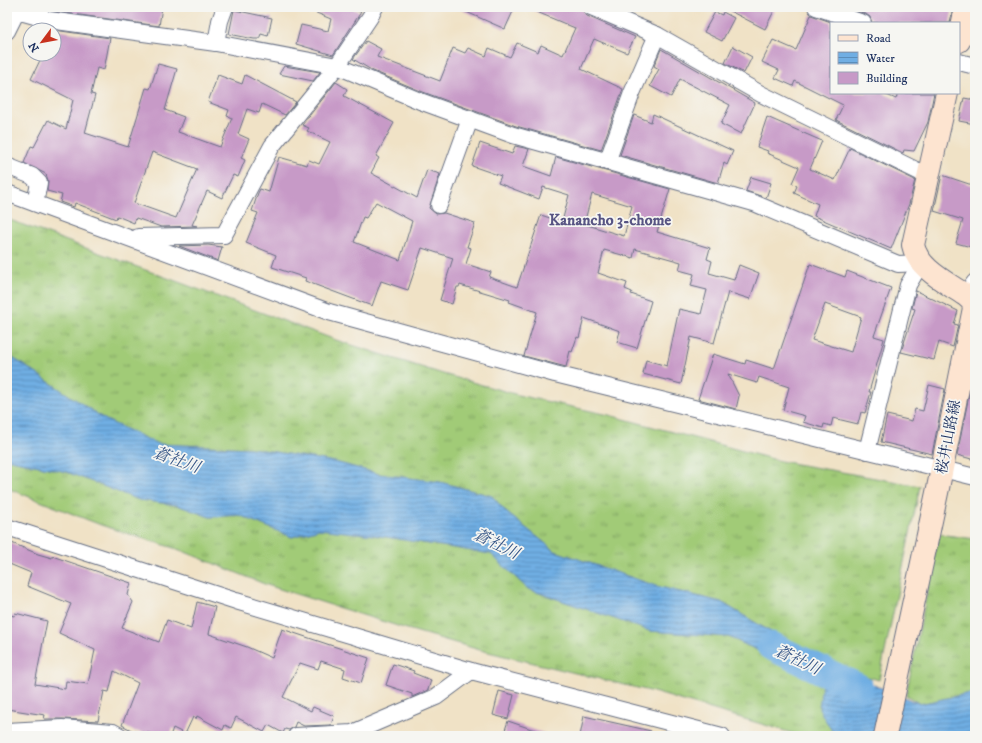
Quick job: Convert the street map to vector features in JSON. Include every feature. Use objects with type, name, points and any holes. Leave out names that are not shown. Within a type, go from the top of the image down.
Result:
[{"type":"main road","points":[[960,36],[966,7]]},
{"type":"main road","name":"桜井山路線","points":[[885,736],[940,479],[972,299],[921,263],[915,255],[913,245],[947,94]]},
{"type":"street","points":[[216,43],[220,21],[226,7]]},
{"type":"street","points":[[130,238],[224,234],[272,146],[337,66],[370,18],[375,7]]},
{"type":"street","points":[[591,7],[657,36],[761,94],[928,176]]},
{"type":"street","points":[[816,7],[860,22]]},
{"type":"street","points":[[7,31],[18,9],[49,20],[216,43],[337,66],[420,101],[513,135],[754,203],[898,264],[921,263]]},
{"type":"street","points":[[607,162],[632,92],[657,36]]},
{"type":"street","points":[[960,62],[975,66]]},
{"type":"street","points":[[439,206],[470,119]]},
{"type":"street","points":[[7,166],[32,176],[39,183],[35,203]]},
{"type":"street","points":[[7,193],[329,312],[555,374],[867,452],[940,479],[975,476]]},
{"type":"street","points":[[867,452],[908,285],[921,263]]},
{"type":"street","points":[[7,527],[236,601],[472,671],[722,736]]},
{"type":"street","points":[[296,736],[352,734],[436,697],[472,671]]},
{"type":"street","points":[[7,731],[62,728],[113,732],[120,736]]},
{"type":"green space","points":[[7,219],[336,340],[443,374],[522,396],[609,415],[780,461],[920,486],[879,680],[824,664],[832,731],[845,736],[802,736],[650,691],[480,650],[404,628],[267,585],[180,550],[101,525],[7,488],[7,459],[67,472],[139,500],[177,505],[210,517],[239,515],[292,537],[319,529],[374,535],[491,554],[528,589],[650,631],[729,637],[783,662],[823,663],[721,602],[656,586],[555,551],[507,513],[492,496],[440,482],[379,474],[335,462],[251,448],[158,444],[106,420],[7,354]]},
{"type":"green space","points":[[939,534],[975,539],[975,692],[920,704],[906,695]]},
{"type":"water","points":[[7,354],[106,420],[158,444],[251,448],[335,462],[379,474],[440,482],[492,496],[507,513],[555,551],[656,586],[721,602],[824,664],[783,662],[729,637],[650,631],[528,589],[491,554],[374,535],[319,529],[292,537],[239,515],[210,517],[177,505],[139,500],[67,472],[7,459]]},
{"type":"water","points":[[824,664],[920,704],[975,692],[975,736],[845,736],[832,731],[819,709]]},
{"type":"building","points":[[50,7],[162,7],[159,26],[51,11]]},
{"type":"building","points":[[302,7],[348,7],[361,12],[333,55],[296,44],[301,25],[328,31],[331,19]]},
{"type":"building","points":[[455,7],[515,7],[505,29]]},
{"type":"building","points":[[525,7],[576,7],[582,10],[587,16],[635,37],[627,53],[594,39],[581,69],[623,89],[601,150],[516,126],[423,92],[373,71],[353,59],[366,41],[381,49],[377,57],[440,81],[453,48],[465,53],[468,48],[486,56],[489,48],[510,57],[517,43],[538,52],[541,45],[563,55],[575,28]]},
{"type":"building","points":[[722,7],[766,7],[774,11],[765,29]]},
{"type":"building","points":[[845,7],[953,7],[950,22],[872,22],[870,17],[866,14]]},
{"type":"building","points":[[234,10],[272,18],[268,36],[261,34],[259,39],[254,39],[229,34]]},
{"type":"building","points":[[715,12],[722,15],[723,12],[734,18],[722,41],[704,32]]},
{"type":"building","points":[[811,15],[831,22],[830,94],[884,94],[896,99],[898,94],[934,94],[928,122],[914,151],[904,150],[903,153],[836,120],[843,105],[795,81],[793,86],[775,78],[779,70],[762,62],[773,40],[796,50]]},
{"type":"building","points":[[62,31],[110,38],[104,70],[97,68],[91,94],[95,95],[85,133],[128,147],[146,88],[150,89],[158,64],[177,69],[165,110],[184,117],[178,132],[220,147],[232,118],[227,116],[229,110],[208,102],[218,75],[242,84],[245,75],[296,102],[285,115],[262,104],[259,113],[247,109],[238,134],[249,139],[241,158],[245,160],[238,177],[233,175],[222,198],[207,191],[192,225],[197,226],[161,227],[136,218],[134,223],[117,216],[116,219],[75,203],[74,207],[60,202],[62,195],[47,191],[48,181],[46,174],[24,163],[31,146],[34,147],[48,120],[66,129],[73,100],[31,79],[39,62],[62,62]],"holes":[[[152,152],[197,169],[176,218],[134,203]]]},
{"type":"building","points":[[733,46],[752,57],[744,73],[725,63]]},
{"type":"building","points":[[661,49],[755,103],[741,134],[721,124],[730,105],[680,79],[671,97],[650,86],[659,69],[654,66]]},
{"type":"building","points":[[284,66],[320,72],[313,81],[279,74]]},
{"type":"building","points":[[336,82],[347,89],[344,96],[394,123],[376,156],[379,158],[371,173],[417,198],[427,170],[440,174],[429,208],[436,214],[444,213],[475,223],[467,247],[471,248],[466,264],[491,272],[489,277],[517,287],[541,215],[562,222],[569,195],[543,187],[539,199],[498,183],[501,176],[472,166],[480,143],[512,154],[515,146],[529,149],[523,166],[551,176],[556,157],[670,189],[657,232],[710,248],[707,259],[712,261],[709,273],[734,280],[739,265],[759,273],[750,299],[728,292],[714,343],[691,337],[681,384],[643,374],[646,360],[667,366],[679,309],[701,314],[707,290],[691,286],[694,274],[679,270],[681,262],[635,249],[633,258],[604,250],[598,273],[627,283],[625,289],[632,292],[631,294],[651,301],[637,348],[617,342],[620,331],[584,318],[579,338],[577,337],[572,352],[570,351],[566,367],[524,356],[537,312],[509,302],[510,300],[460,285],[457,287],[452,304],[440,300],[453,258],[422,248],[408,290],[381,281],[372,306],[305,281],[306,278],[272,267],[276,255],[246,243],[258,213],[252,211],[258,193],[260,189],[269,192],[279,157],[307,165],[309,160],[319,164],[330,142],[307,131],[309,128],[302,125]],"holes":[[[592,194],[632,206],[624,236],[584,224]],[[376,202],[412,221],[400,260],[354,242],[363,217],[366,218]]]},
{"type":"building","points":[[964,98],[975,100],[975,124],[959,121]]},
{"type":"building","points":[[653,114],[733,151],[727,165],[724,163],[718,183],[620,155],[634,115],[651,122]]},
{"type":"building","points":[[767,117],[822,141],[810,169],[835,180],[850,148],[915,180],[909,204],[891,249],[814,216],[818,204],[794,193],[797,186],[792,183],[799,167],[757,147]]},
{"type":"building","points":[[942,175],[975,186],[975,248],[956,243],[963,220],[934,211]]},
{"type":"building","points":[[751,177],[771,183],[766,198],[746,191]]},
{"type":"building","points":[[208,245],[222,247],[218,261],[179,246]]},
{"type":"building","points":[[810,264],[845,277],[847,271],[891,288],[874,336],[884,339],[869,392],[871,392],[865,413],[861,412],[858,424],[833,418],[831,426],[824,424],[823,428],[803,422],[805,416],[783,410],[789,387],[759,377],[757,383],[728,374],[739,396],[736,409],[698,399],[713,354],[745,364],[746,360],[774,369]],"holes":[[[825,304],[861,317],[851,352],[812,340]]]},
{"type":"building","points":[[916,291],[958,311],[954,324],[958,325],[953,347],[939,342],[934,360],[901,352],[915,309],[912,308]]},
{"type":"building","points":[[929,385],[945,389],[932,454],[881,442],[887,415],[912,421],[915,409],[923,411]]},
{"type":"building","points":[[969,395],[975,396],[975,460],[957,455]]},
{"type":"building","points":[[7,541],[38,554],[52,558],[52,556],[131,583],[128,595],[133,602],[122,628],[159,642],[167,620],[191,629],[197,602],[215,607],[209,634],[247,647],[272,658],[282,629],[369,658],[361,683],[343,677],[345,669],[321,661],[318,669],[300,663],[283,697],[311,711],[313,707],[334,716],[331,725],[304,726],[296,722],[294,727],[289,730],[285,729],[283,733],[268,725],[264,732],[236,717],[231,728],[225,725],[223,730],[197,716],[196,719],[193,717],[185,734],[173,728],[170,736],[133,731],[122,725],[138,683],[114,671],[109,692],[104,691],[98,721],[44,719],[45,715],[7,709],[7,614],[14,616],[15,613],[47,621],[35,684],[65,689],[66,681],[88,684],[95,650],[59,633],[71,604],[27,586],[31,573],[7,563]]},
{"type":"building","points":[[393,664],[414,671],[413,673],[431,680],[428,690],[412,697],[412,694],[386,685]]},
{"type":"building","points":[[499,691],[514,695],[508,719],[493,715]]},
{"type":"building","points":[[584,716],[651,731],[651,736],[580,736]]},
{"type":"building","points":[[508,721],[546,734],[546,736],[503,736]]},
{"type":"waterway","name":"蒼社川","points":[[771,646],[859,688]]},
{"type":"district","name":"Kanancho 3-chome","points":[[610,219]]}]
